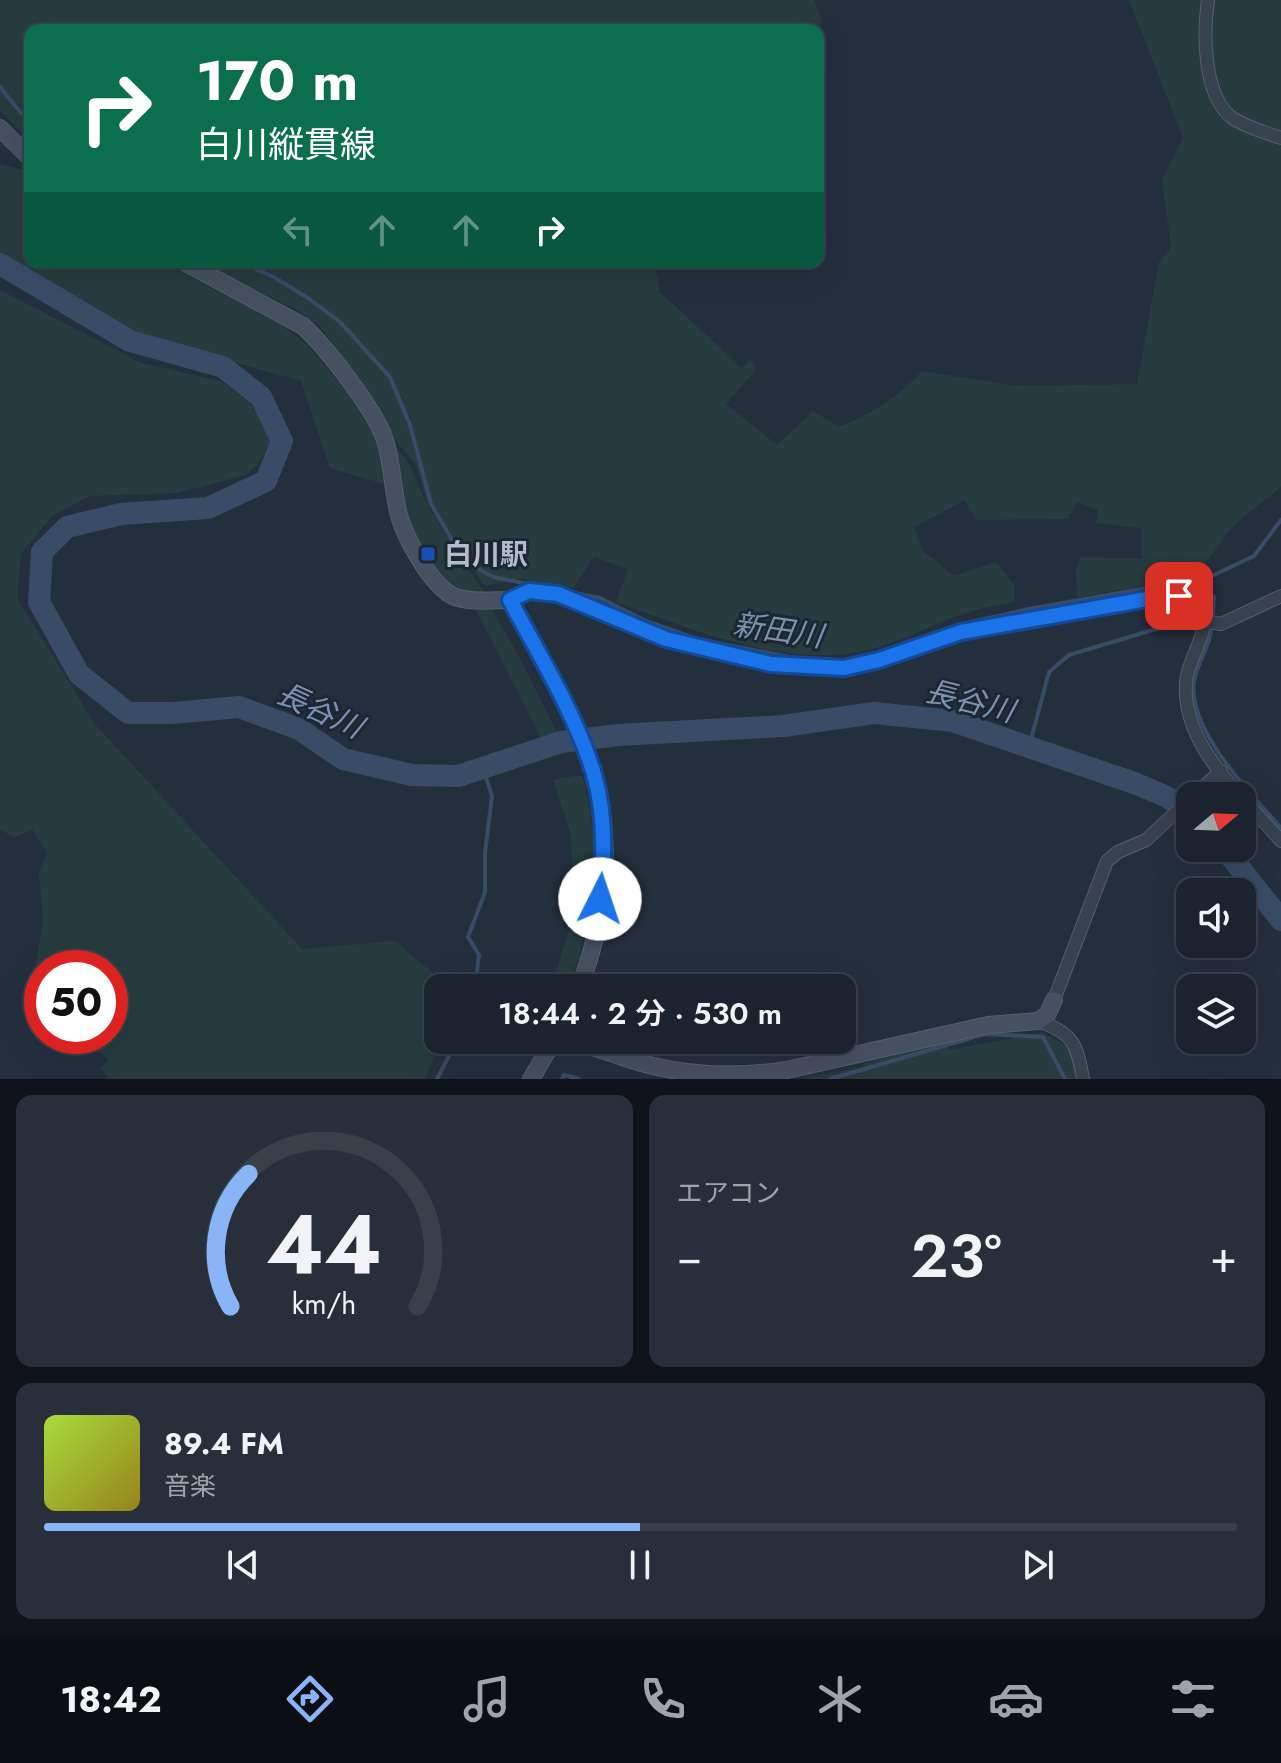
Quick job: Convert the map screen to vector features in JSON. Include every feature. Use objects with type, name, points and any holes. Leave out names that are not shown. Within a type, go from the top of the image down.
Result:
[{"type":"main road","points":[[0,128],[24,152]]},
{"type":"main road","points":[[195,268],[303,326],[319,340],[377,421],[391,467],[403,528],[435,581],[453,596],[462,599],[510,600],[576,728],[593,773],[602,815],[603,875],[591,950],[583,974]]},
{"type":"main road","points":[[616,1054],[658,1069],[698,1075],[754,1075],[988,1025],[1038,1021],[1047,1015],[1054,1000]]},
{"type":"main road","points":[[531,1079],[546,1054]]},
{"type":"street","points":[[1208,0],[1208,72],[1214,96],[1231,118],[1281,138]]},
{"type":"street","points":[[510,600],[529,591],[558,594],[666,639],[771,664],[844,668],[974,629],[1170,595],[1189,599],[1211,622]]},
{"type":"street","points":[[1281,596],[1211,622],[1186,683],[1190,720],[1201,744],[1281,841]]},
{"type":"street","points":[[1209,782],[1221,771]]},
{"type":"street","points":[[1054,1000],[1075,952],[1107,861],[1118,852],[1146,840],[1176,812]]},
{"type":"street","points":[[1038,1021],[1056,1027],[1076,1045],[1083,1079]]},
{"type":"green space","points":[[0,0],[814,0],[822,21],[821,24],[24,24],[24,136],[0,111]]},
{"type":"green space","points":[[1129,0],[1281,0],[1281,487],[1234,525],[1195,577],[1077,597],[1076,570],[1080,557],[1142,559],[1141,528],[1096,523],[1098,510],[1077,502],[1068,519],[977,520],[964,501],[914,527],[923,551],[954,576],[996,562],[1015,586],[1014,602],[972,611],[888,644],[844,654],[810,655],[743,644],[616,602],[628,569],[594,557],[573,588],[521,579],[485,586],[453,544],[425,496],[416,465],[398,444],[367,389],[319,325],[297,310],[210,268],[655,268],[660,292],[742,368],[750,360],[757,368],[726,404],[777,445],[813,411],[839,427],[884,404],[922,371],[1016,386],[1137,384],[1159,262],[1171,248],[1162,180],[1183,138]]},
{"type":"green space","points":[[0,164],[24,170],[24,268],[0,254]]},
{"type":"green space","points":[[24,268],[174,268],[279,323],[307,345],[348,394],[376,439],[388,485],[330,468],[301,381],[142,336]]},
{"type":"green space","points":[[0,290],[141,363],[221,381],[249,402],[265,422],[272,440],[258,464],[246,475],[177,493],[90,496],[52,516],[21,554],[17,598],[94,723],[302,949],[395,941],[434,974],[424,974],[424,1054],[436,1054],[425,1079],[109,1079],[101,1069],[108,1059],[102,1054],[128,1054],[128,950],[38,950],[43,920],[39,874],[47,853],[32,829],[14,838],[0,829]]},
{"type":"green space","points":[[396,448],[411,468],[441,527],[486,594],[467,593],[451,586],[425,557],[405,511]]},
{"type":"green space","points":[[492,609],[558,735],[542,740],[476,610]]},
{"type":"green space","points":[[582,776],[593,828],[590,910],[573,974],[555,974],[571,924],[573,874],[570,831],[553,780]]},
{"type":"green space","points":[[1043,1033],[1069,1050],[1079,1079],[800,1079],[863,1067],[863,1064],[947,1040],[948,1050]]},
{"type":"waterway","name":"新田川","points":[[0,87],[24,117]]},
{"type":"waterway","name":"長谷川","points":[[0,264],[130,341],[223,367],[261,397],[282,441],[266,481],[208,508],[121,514],[67,527],[42,552],[39,602],[79,674],[128,713],[173,713],[239,707],[299,729],[343,759],[412,775],[458,776],[561,742],[618,735],[783,726],[874,713],[953,721],[1137,784],[1176,803]]},
{"type":"waterway","name":"新田川","points":[[253,268],[308,298],[340,322],[390,377],[410,425],[431,504],[452,540],[475,567],[493,577],[600,598],[646,621],[697,639],[805,660]]},
{"type":"waterway","points":[[1029,747],[1049,672],[1069,655],[1166,626],[1182,613],[1195,584],[1254,556],[1281,520]]},
{"type":"waterway","name":"新田川","points":[[866,657],[962,624],[1029,609],[1164,585],[1195,584],[1214,597],[1210,635],[1194,681],[1194,700],[1200,720],[1238,779],[1281,828]]},
{"type":"waterway","name":"新田川","points":[[826,661],[857,659]]},
{"type":"waterway","points":[[477,974],[479,955],[468,937],[485,892],[485,853],[492,796],[483,768]]},
{"type":"waterway","name":"長谷川","points":[[1235,862],[1281,920]]},
{"type":"waterway","points":[[830,1079],[985,1034],[1043,1037],[1065,1079]]},
{"type":"waterway","points":[[437,1079],[450,1054]]},
{"type":"waterway","points":[[562,1079],[564,1075],[579,1079]]},
{"type":"place","name":"白川駅","points":[[428,554]]},
{"type":"route","points":[[600,899],[604,846],[602,815],[593,773],[576,728],[510,600],[529,591],[558,594],[666,639],[771,664],[844,668],[879,660],[961,632],[1170,595],[1179,596]]}]
